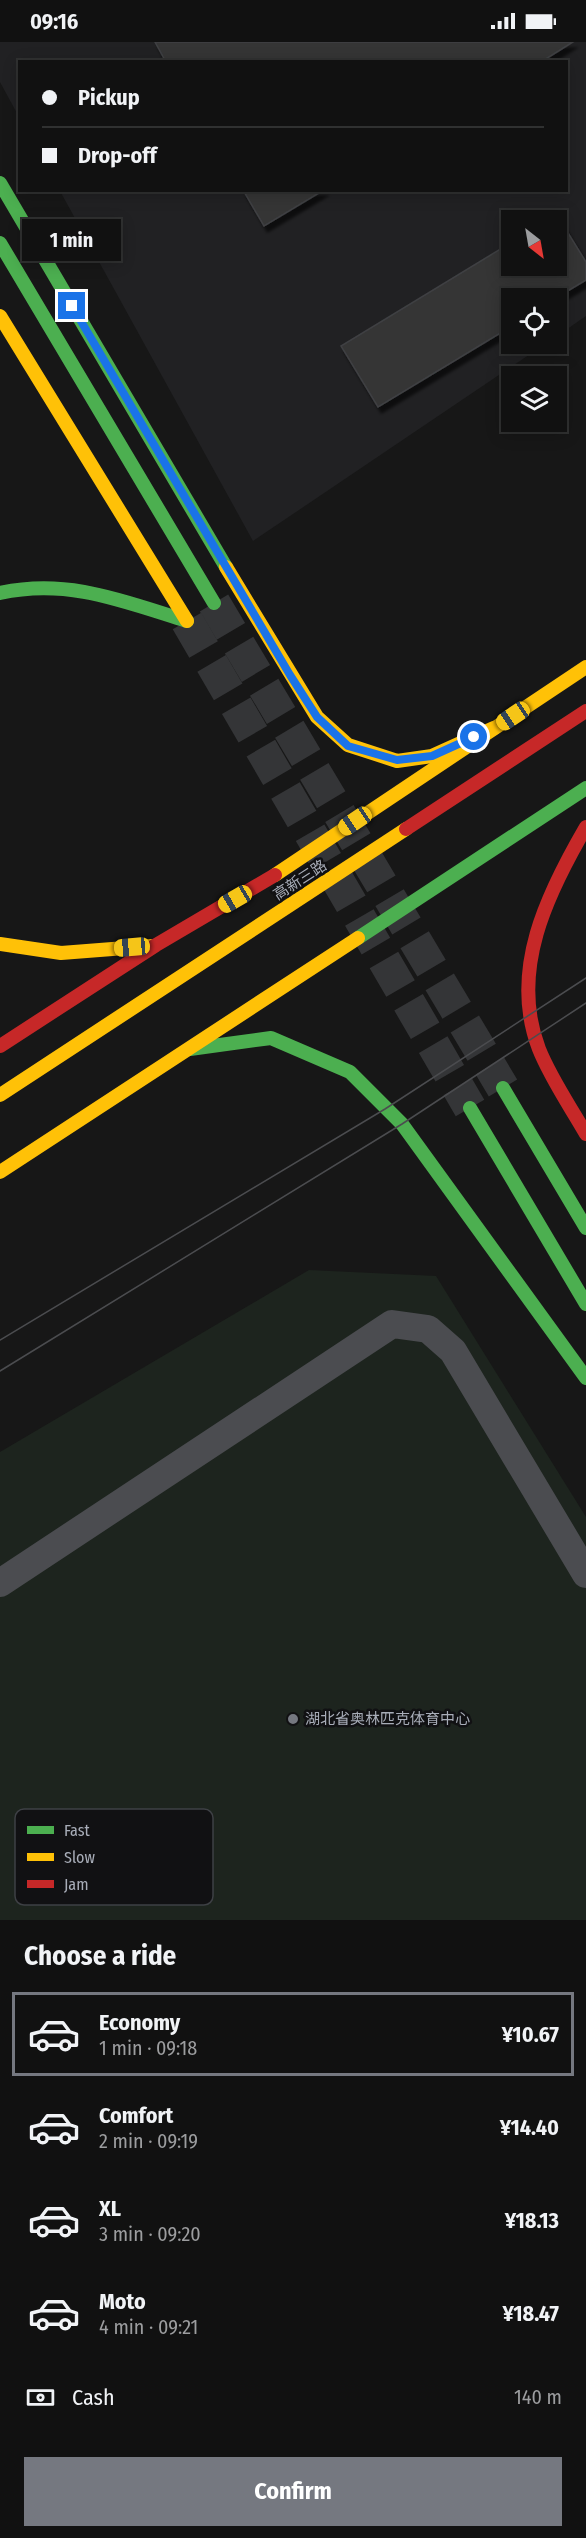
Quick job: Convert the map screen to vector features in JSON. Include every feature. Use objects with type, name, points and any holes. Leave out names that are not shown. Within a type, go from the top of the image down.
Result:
[{"type":"main road","points":[[0,183],[317,717],[348,746],[397,760],[432,756],[494,728]]},
{"type":"main road","points":[[0,243],[214,603]]},
{"type":"main road","points":[[0,316],[187,621],[100,595],[54,586],[0,593]]},
{"type":"main road","name":"高新三路","points":[[0,1046],[156,945],[255,888],[586,667]]},
{"type":"main road","name":"高新三路","points":[[0,1095],[481,782],[586,711]]},
{"type":"main road","points":[[0,1172],[586,788]]},
{"type":"main road","points":[[586,827],[562,866],[533,940],[529,1015],[535,1038],[549,1070],[586,1134]]},
{"type":"main road","points":[[0,944],[61,953],[156,945]]},
{"type":"main road","points":[[190,1048],[271,1038],[350,1072],[402,1124],[586,1378]]},
{"type":"main road","points":[[503,1088],[586,1228]]},
{"type":"main road","points":[[470,1108],[586,1304]]},
{"type":"street","points":[[0,1583],[392,1324],[428,1329],[453,1351],[586,1574]]},
{"type":"shaded area","points":[[0,42],[586,42],[586,316],[567,329],[567,288],[501,288],[501,354],[530,354],[512,366],[501,366],[501,374],[253,541],[61,192],[568,192],[568,60],[18,60],[18,115],[0,82]]},
{"type":"shaded area","name":"湖北省奥林匹克体育中心","points":[[309,1270],[436,1276],[586,1517],[586,1920],[0,1920],[0,1452]]},
{"type":"building","points":[[155,42],[573,42],[544,60],[165,60]]},
{"type":"building","points":[[244,192],[321,192],[264,226]]},
{"type":"building","points":[[567,231],[586,262],[586,280],[567,291],[567,288],[501,288],[501,333],[378,407],[341,346],[501,249],[501,276],[567,276]]},
{"type":"tunnel","points":[[214,603],[503,1088]]},
{"type":"tunnel","points":[[187,621],[470,1108]]},
{"type":"tram line","points":[[0,1340],[385,1109],[586,978]]},
{"type":"tram line","points":[[0,1371],[402,1124],[586,1003]]},
{"type":"traffic: fast","points":[[0,183],[226,567]]},
{"type":"traffic: fast","points":[[0,243],[214,603]]},
{"type":"traffic: fast","points":[[0,593],[48,588],[72,590],[117,599],[187,621]]},
{"type":"traffic: fast","points":[[358,938],[586,788]]},
{"type":"traffic: fast","points":[[190,1049],[271,1038],[350,1072],[402,1124],[586,1378]]},
{"type":"traffic: fast","points":[[503,1088],[586,1228]]},
{"type":"traffic: fast","points":[[470,1108],[586,1304]]},
{"type":"traffic: slow","points":[[0,316],[187,621]]},
{"type":"traffic: slow","points":[[226,567],[317,717],[348,745],[397,761],[432,756],[494,728]]},
{"type":"traffic: slow","points":[[275,875],[586,667]]},
{"type":"traffic: slow","points":[[0,1095],[406,829]]},
{"type":"traffic: slow","points":[[0,1172],[358,938]]},
{"type":"traffic: slow","points":[[0,944],[61,953],[151,946]]},
{"type":"traffic: jam","points":[[406,829],[586,711]]},
{"type":"traffic: jam","points":[[586,827],[546,906],[530,962],[528,991],[531,1020],[539,1049],[555,1082],[586,1134]]},
{"type":"traffic: jam","points":[[0,1046],[156,945],[275,875]]},
{"type":"place","name":"湖北省奥林匹克体育中心","points":[[293,1719]]},
{"type":"route","points":[[72,306],[317,717],[348,746],[397,760],[432,756],[474,737]]}]
